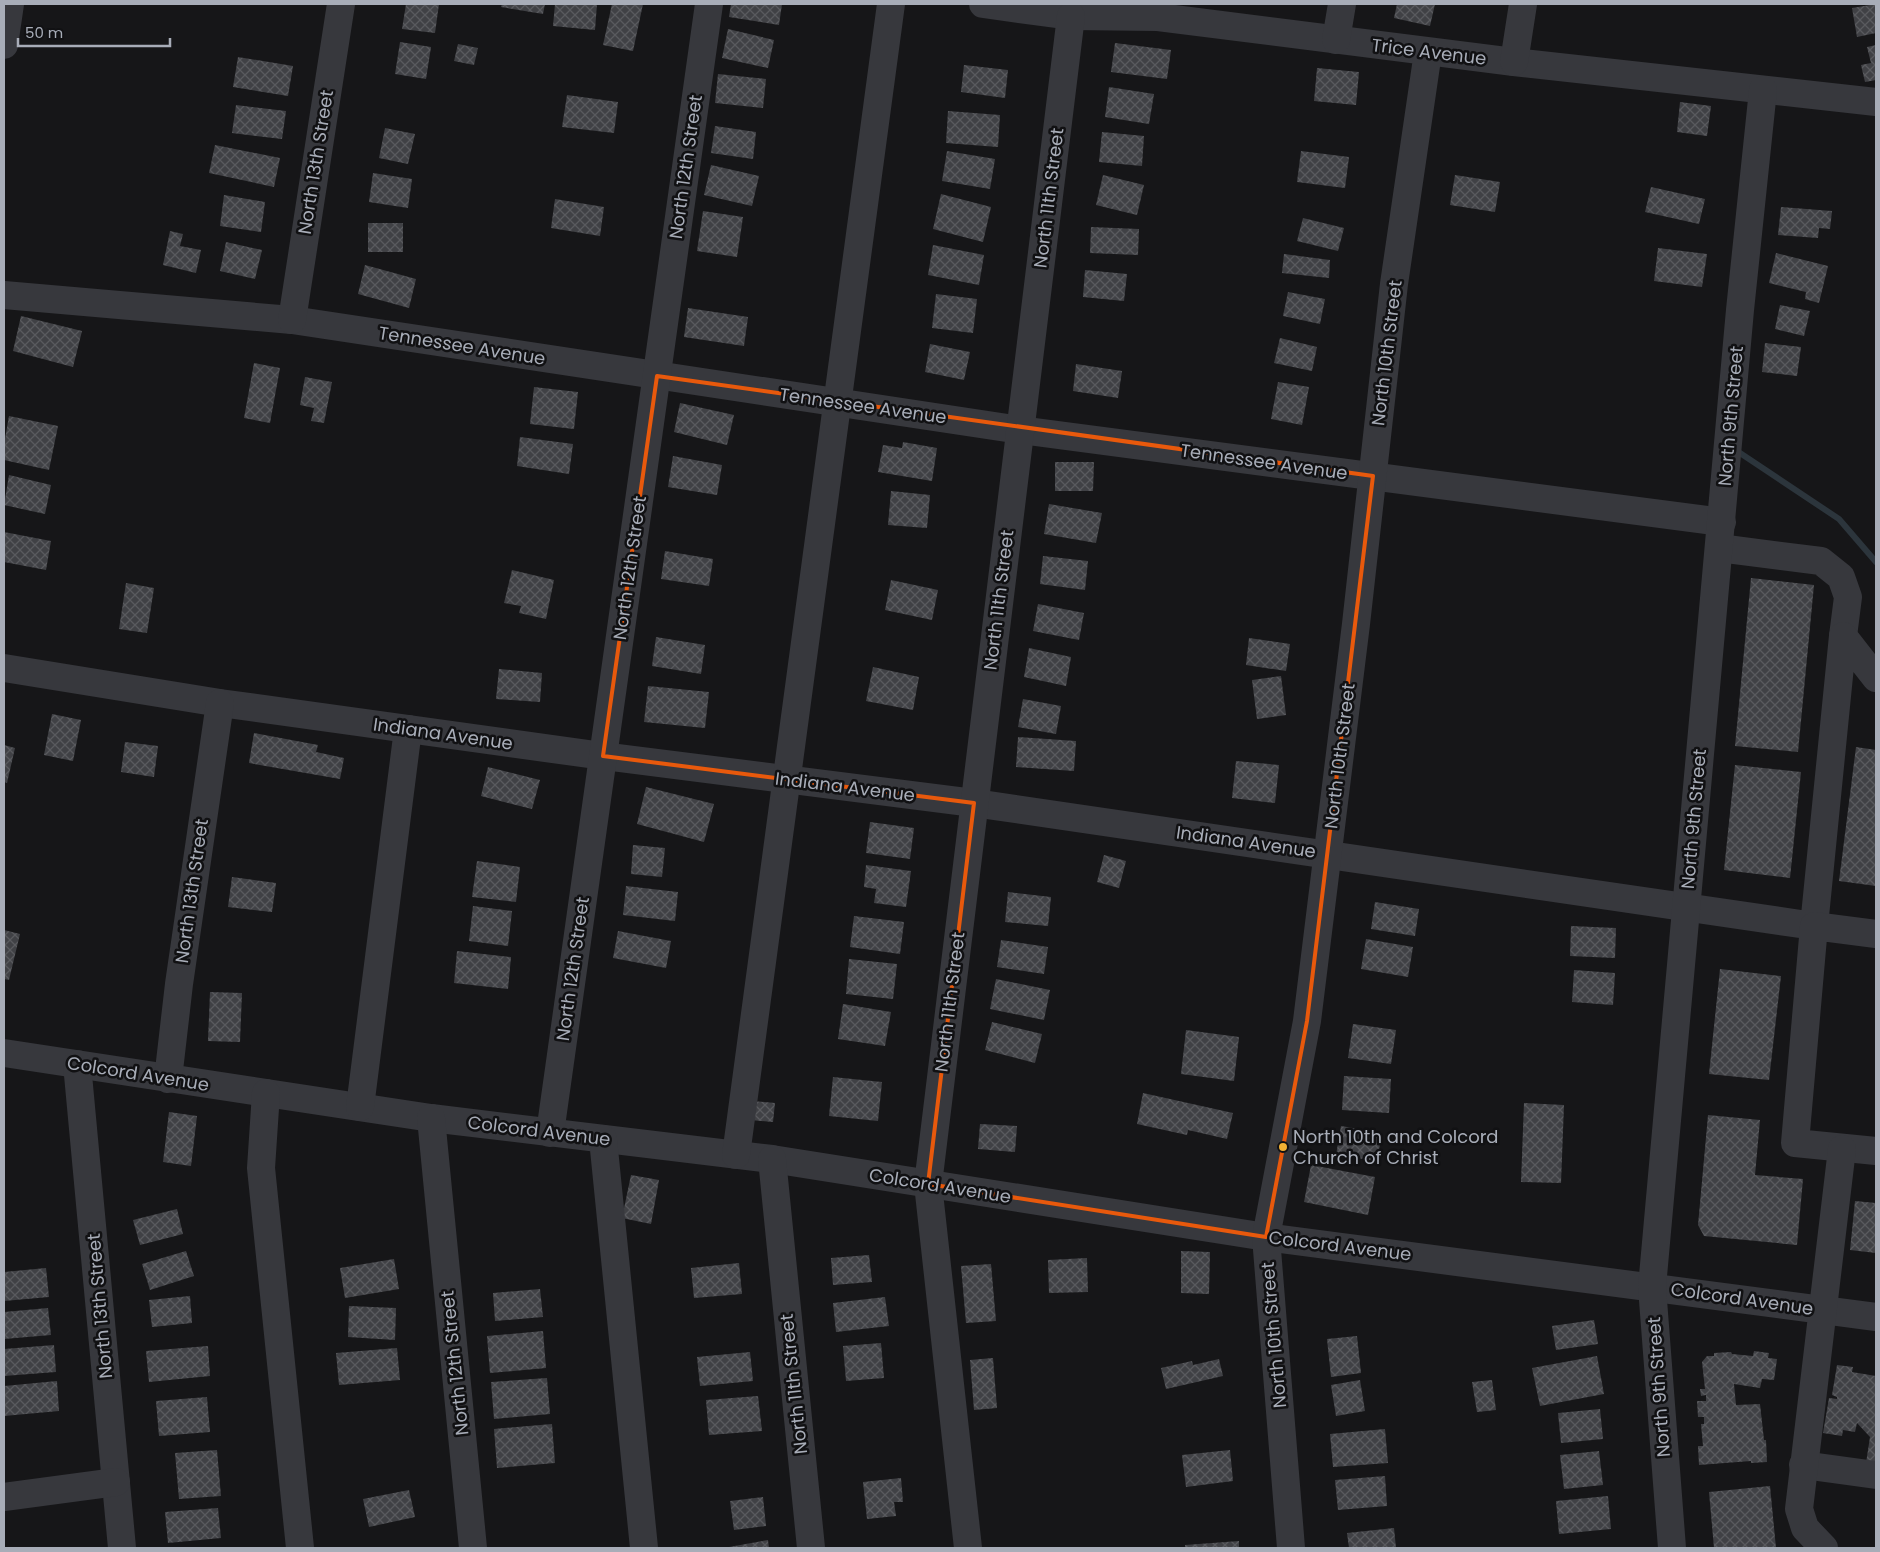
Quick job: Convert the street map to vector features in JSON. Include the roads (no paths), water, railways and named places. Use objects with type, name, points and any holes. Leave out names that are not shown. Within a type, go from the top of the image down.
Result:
[{"type":"street","points":[[4,44],[10,4]]},
{"type":"street","name":"North 13th Street","points":[[292,320],[340,4]]},
{"type":"street","name":"North 12th Street","points":[[550,1133],[709,4]]},
{"type":"street","points":[[736,1155],[891,4]]},
{"type":"street","name":"Trice Avenue","points":[[983,4],[1071,16],[1159,10],[1336,40],[1428,52],[1876,102]]},
{"type":"street","points":[[1336,40],[1342,4]]},
{"type":"street","points":[[1514,62],[1523,4]]},
{"type":"street","name":"North 11th Street","points":[[968,1548],[928,1184],[1071,16]]},
{"type":"street","name":"North 10th Street","points":[[1292,1548],[1266,1237],[1307,1021],[1394,284],[1428,52]]},
{"type":"street","name":"North 9th Street","points":[[1672,1548],[1652,1287],[1720,535],[1763,90]]},
{"type":"street","name":"Tennessee Avenue","points":[[4,295],[292,320],[1020,430],[1372,476],[1720,535],[1821,561],[1841,577],[1848,597],[1814,926],[1795,1143],[1842,1148]]},
{"type":"street","points":[[1843,636],[1876,678]]},
{"type":"street","name":"Indiana Avenue","points":[[4,668],[220,703],[603,756],[974,803],[1876,934]]},
{"type":"street","name":"North 13th Street","points":[[168,1079],[179,984],[220,703]]},
{"type":"street","points":[[360,1107],[408,729]]},
{"type":"street","name":"Colcord Avenue","points":[[4,1053],[431,1118],[772,1159],[1266,1237],[1876,1317]]},
{"type":"street","name":"North 13th Street","points":[[77,1064],[122,1548]]},
{"type":"street","points":[[266,1094],[261,1168],[300,1548]]},
{"type":"street","name":"North 12th Street","points":[[431,1118],[473,1548]]},
{"type":"street","points":[[603,1139],[644,1548]]},
{"type":"street","points":[[1824,1548],[1805,1528],[1799,1509],[1842,1148],[1876,1151]]},
{"type":"street","name":"North 11th Street","points":[[772,1159],[810,1548]]},
{"type":"street","points":[[1803,1465],[1876,1475]]},
{"type":"street","points":[[4,1498],[116,1482]]},
{"type":"waterway","points":[[1737,451],[1839,519],[1876,562]]},
{"type":"place","name":"North 10th and Colcord Church of Christ","points":[[1283,1147]]}]
